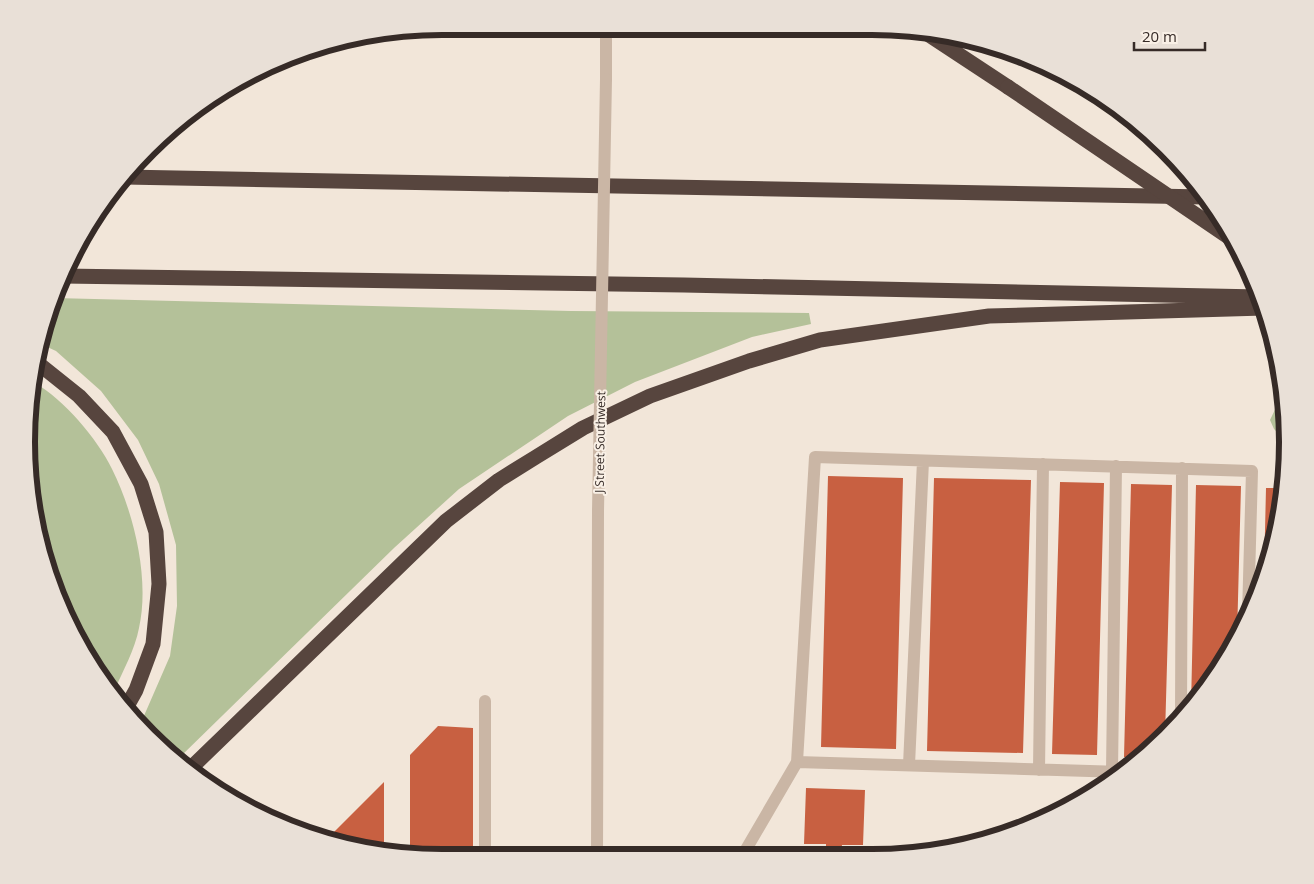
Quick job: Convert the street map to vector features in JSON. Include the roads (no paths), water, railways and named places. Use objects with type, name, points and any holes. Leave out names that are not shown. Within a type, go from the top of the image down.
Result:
[{"type":"highway","points":[[937,40],[1219,230]]},
{"type":"highway","points":[[133,177],[1197,197]]},
{"type":"highway","points":[[71,276],[684,285],[1252,297]]},
{"type":"highway","points":[[194,765],[446,521],[498,480],[583,428],[650,396],[749,361],[820,340],[990,316],[1256,308]]},
{"type":"highway","points":[[42,367],[79,396],[113,432],[142,484],[156,532],[159,584],[153,644],[136,690],[129,702]]},
{"type":"street","name":"J Street Southwest","points":[[597,849],[598,511],[606,35]]},
{"type":"street","points":[[746,849],[797,762],[815,457],[1252,471],[1249,597]]},
{"type":"street","points":[[910,765],[923,460]]},
{"type":"street","points":[[1039,770],[1043,464]]},
{"type":"street","points":[[1116,466],[1117,767]]},
{"type":"street","points":[[1181,706],[1182,468]]},
{"type":"street","points":[[485,701],[486,849]]},
{"type":"street","points":[[797,762],[1110,772]]}]
